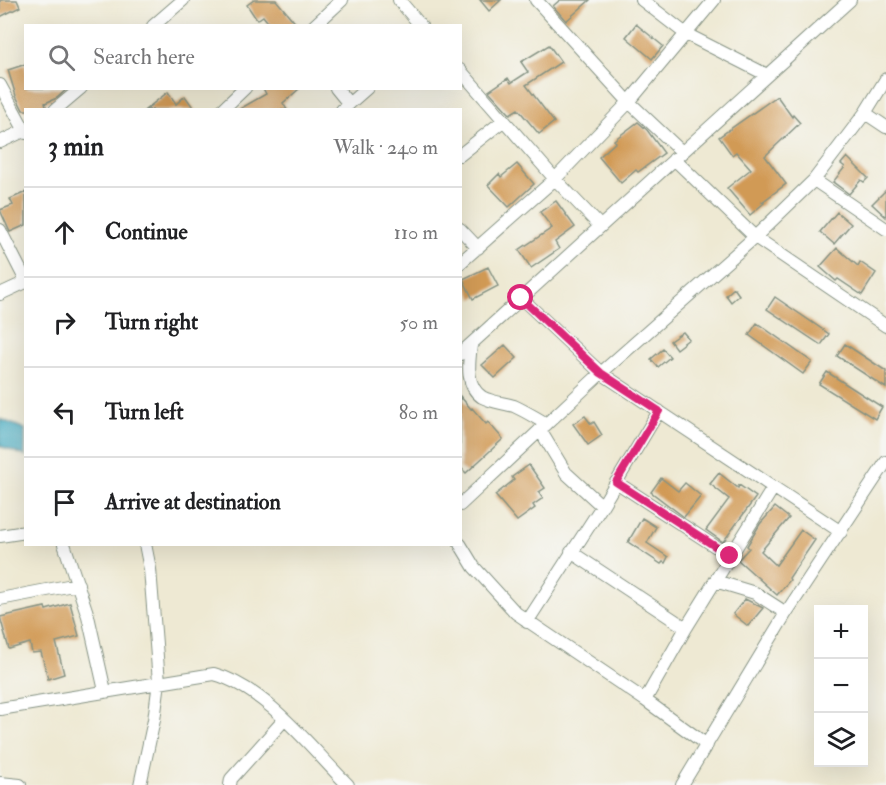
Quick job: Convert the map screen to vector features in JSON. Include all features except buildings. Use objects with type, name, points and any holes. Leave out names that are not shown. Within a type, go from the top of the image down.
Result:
[{"type":"street","points":[[155,24],[183,0]]},
{"type":"street","points":[[316,24],[342,0]]},
{"type":"street","points":[[399,0],[419,24]]},
{"type":"street","points":[[536,0],[755,237],[885,322]]},
{"type":"street","points":[[642,0],[686,34],[767,75]]},
{"type":"street","points":[[462,261],[555,179],[629,102],[714,0]]},
{"type":"street","points":[[462,352],[850,0]]},
{"type":"street","points":[[462,72],[555,179],[600,226]]},
{"type":"street","points":[[462,503],[601,373],[755,237],[814,180],[865,113],[886,79]]},
{"type":"street","points":[[0,85],[24,130]]},
{"type":"street","points":[[57,108],[79,90]]},
{"type":"street","points":[[224,108],[243,90]]},
{"type":"street","points":[[337,90],[345,107],[365,90]]},
{"type":"street","points":[[865,113],[886,127]]},
{"type":"street","points":[[462,153],[504,120]]},
{"type":"street","points":[[0,142],[24,132]]},
{"type":"street","points":[[814,180],[886,229]]},
{"type":"street","points":[[0,230],[24,278]]},
{"type":"street","points":[[462,231],[478,248]]},
{"type":"street","points":[[0,294],[24,283]]},
{"type":"street","points":[[521,298],[601,373],[840,532]]},
{"type":"street","points":[[471,345],[468,365],[470,380],[477,393],[489,400],[525,411],[543,427],[566,473],[602,506]]},
{"type":"street","points":[[527,622],[602,506],[659,411]]},
{"type":"street","points":[[682,785],[786,613],[886,462]]},
{"type":"street","points":[[616,482],[730,556]]},
{"type":"street","points":[[645,700],[686,627],[773,488]]},
{"type":"street","points":[[0,536],[24,532]]},
{"type":"street","points":[[65,546],[88,616],[105,691]]},
{"type":"street","points":[[140,785],[154,720],[159,682],[150,569],[145,546]]},
{"type":"street","points":[[461,546],[474,567],[527,622],[645,700],[707,745]]},
{"type":"street","points":[[572,552],[686,627]]},
{"type":"street","points":[[715,581],[755,593],[786,613]]},
{"type":"street","points":[[0,600],[78,584]]},
{"type":"street","points":[[0,709],[214,674],[228,678],[253,692],[348,785]]},
{"type":"street","points":[[230,785],[231,778],[284,720]]},
{"type":"street","points":[[0,783],[20,785]]},
{"type":"water","points":[[0,419],[24,429],[24,456],[0,446]]},
{"type":"route","points":[[521,298],[601,373],[659,411],[616,482],[730,556]]}]
